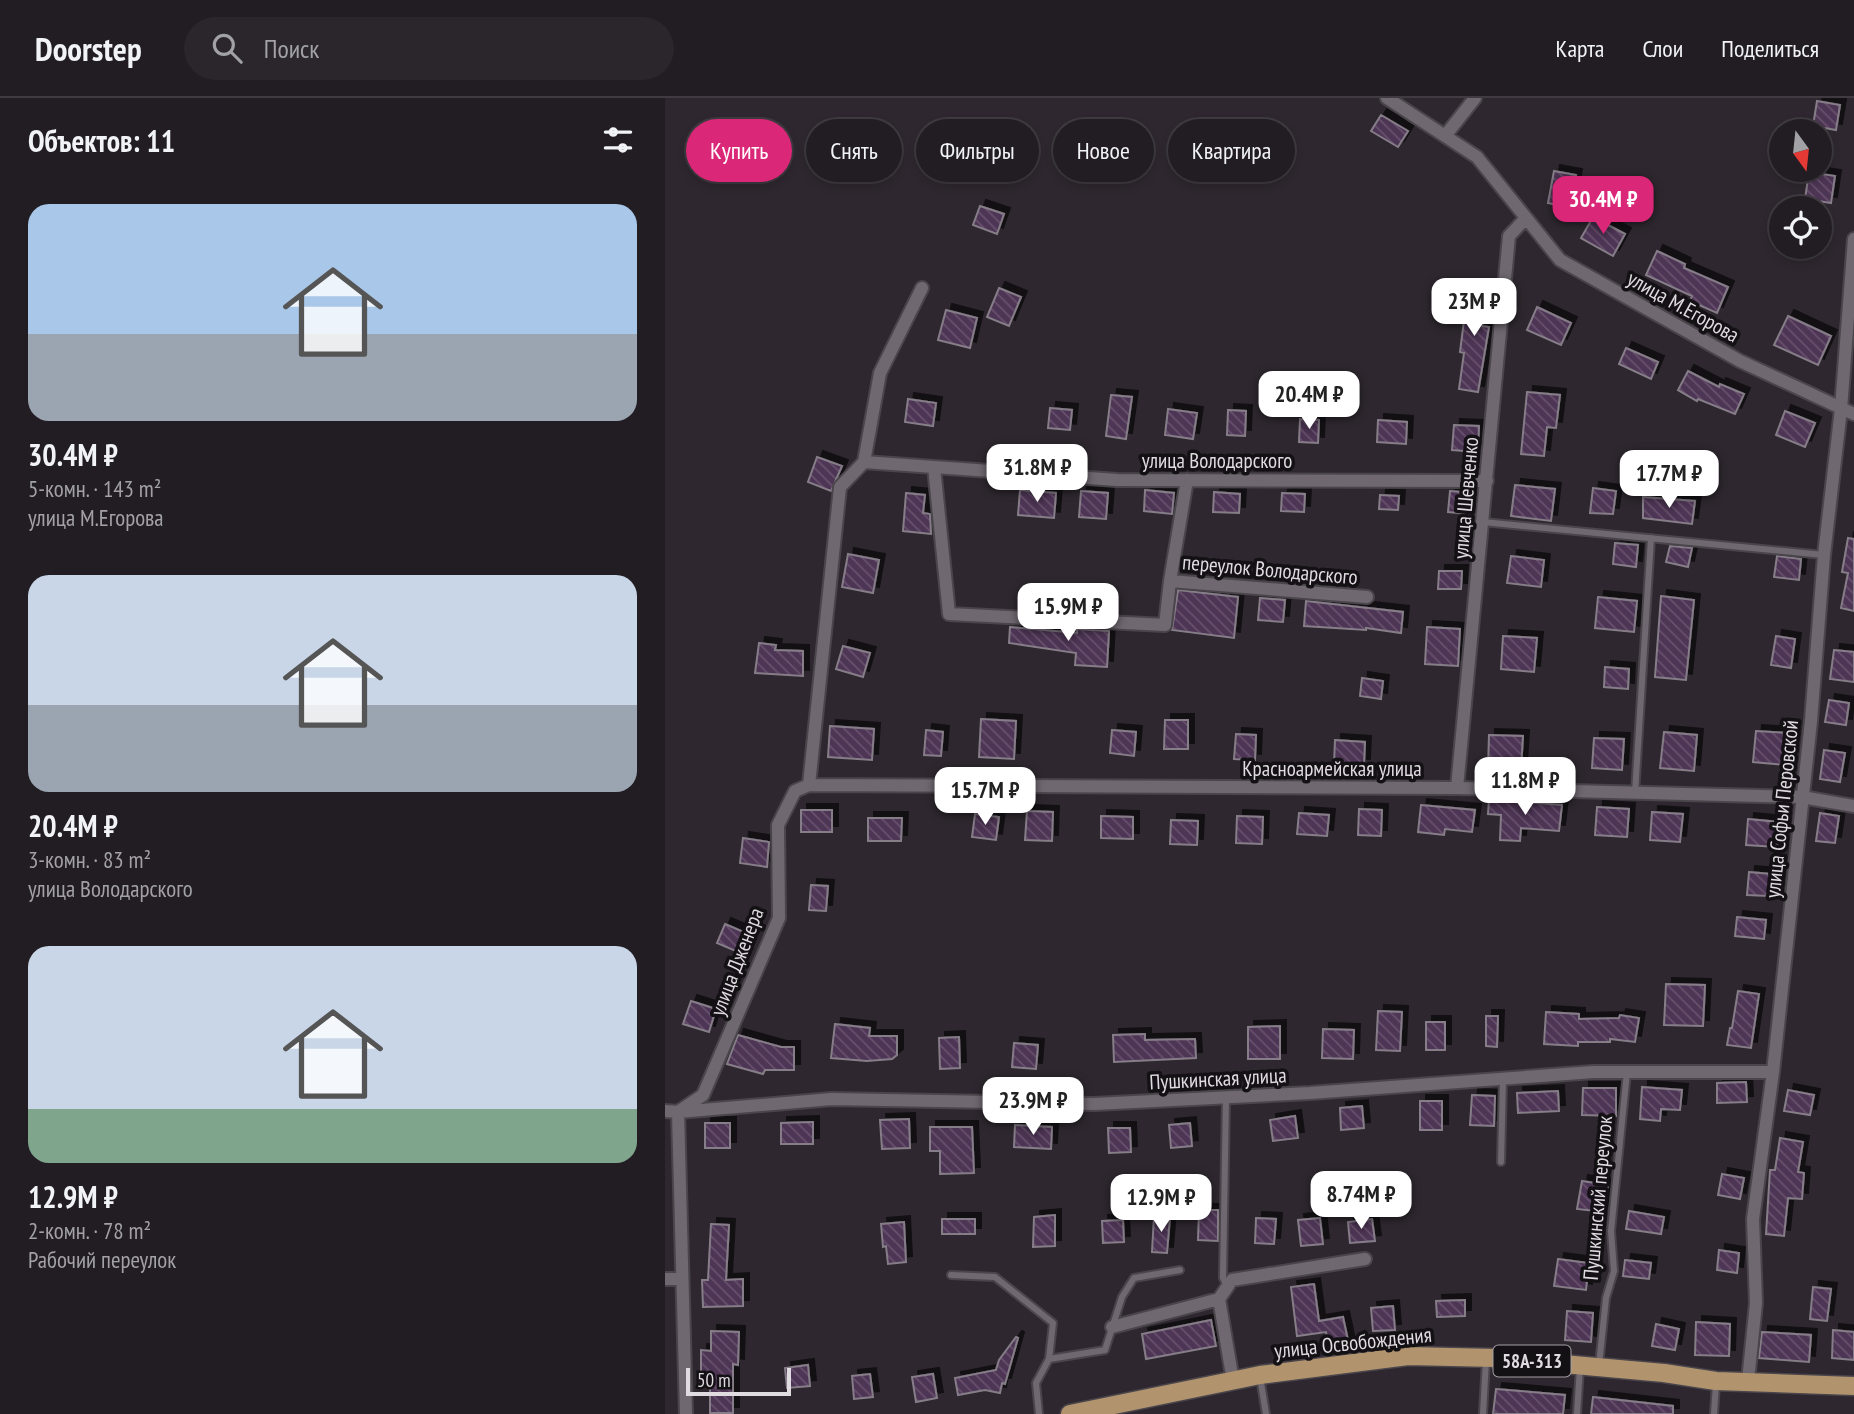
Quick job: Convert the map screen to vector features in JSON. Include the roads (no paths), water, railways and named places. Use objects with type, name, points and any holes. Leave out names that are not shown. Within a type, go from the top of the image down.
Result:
[{"type":"main road","name":"улица Освобождения","points":[[1070,1414],[1260,1375],[1408,1356],[1486,1358],[1598,1367],[1716,1381],[1854,1386]]},
{"type":"street","name":"улица М.Егорова","points":[[1387,98],[1477,157],[1560,260],[1740,361],[1854,414]]},
{"type":"street","points":[[1445,136],[1475,98]]},
{"type":"street","name":"улица Шевченко","points":[[1457,789],[1509,236],[1526,218]]},
{"type":"street","name":"улица Софьи Перовской","points":[[1748,1381],[1756,1303],[1753,1219],[1773,1072],[1802,797],[1824,555],[1841,409],[1854,239]]},
{"type":"street","points":[[809,785],[840,487],[864,462],[880,373],[922,288]]},
{"type":"street","name":"улица Володарского","points":[[864,462],[1117,480],[1487,481]]},
{"type":"street","name":"переулок Володарского","points":[[934,467],[949,614],[1165,625],[1188,480]]},
{"type":"street","name":"переулок Володарского","points":[[1170,581],[1367,597]]},
{"type":"street","name":"Красноармейская улица","points":[[809,785],[1457,789],[1802,797],[1854,806]]},
{"type":"street","name":"улица Дженера","points":[[672,1111],[703,1095],[779,918],[778,825],[795,791],[809,785]]},
{"type":"street","name":"Пушкинская улица","points":[[672,1111],[832,1099],[1094,1104],[1593,1072],[1773,1072]]},
{"type":"street","points":[[672,1111],[682,1279],[686,1414]]},
{"type":"street","points":[[1233,1381],[1219,1299],[1232,1280],[1365,1259]]},
{"type":"street","points":[[665,1279],[682,1279]]},
{"type":"street","points":[[1112,1327],[1219,1299]]},
{"type":"lane","points":[[1483,522],[1824,555]]},
{"type":"lane","points":[[1635,793],[1651,538]]},
{"type":"lane","name":"Пушкинский переулок","points":[[1598,1367],[1606,1298],[1614,1271],[1611,1231],[1627,1072]]},
{"type":"lane","points":[[1501,1162],[1503,1079]]},
{"type":"lane","points":[[1226,1097],[1223,1278],[1227,1286]]},
{"type":"lane","points":[[1049,1359],[1105,1350],[1122,1297],[1135,1278],[1180,1270]]},
{"type":"lane","points":[[951,1275],[995,1277],[1053,1323],[1049,1359],[1036,1383],[1039,1414]]},
{"type":"lane","points":[[1483,1414],[1486,1358]]},
{"type":"lane","points":[[1577,1414],[1580,1366]]},
{"type":"lane","points":[[1260,1375],[1266,1414]]},
{"type":"lane","points":[[1714,1414],[1716,1381]]}]
